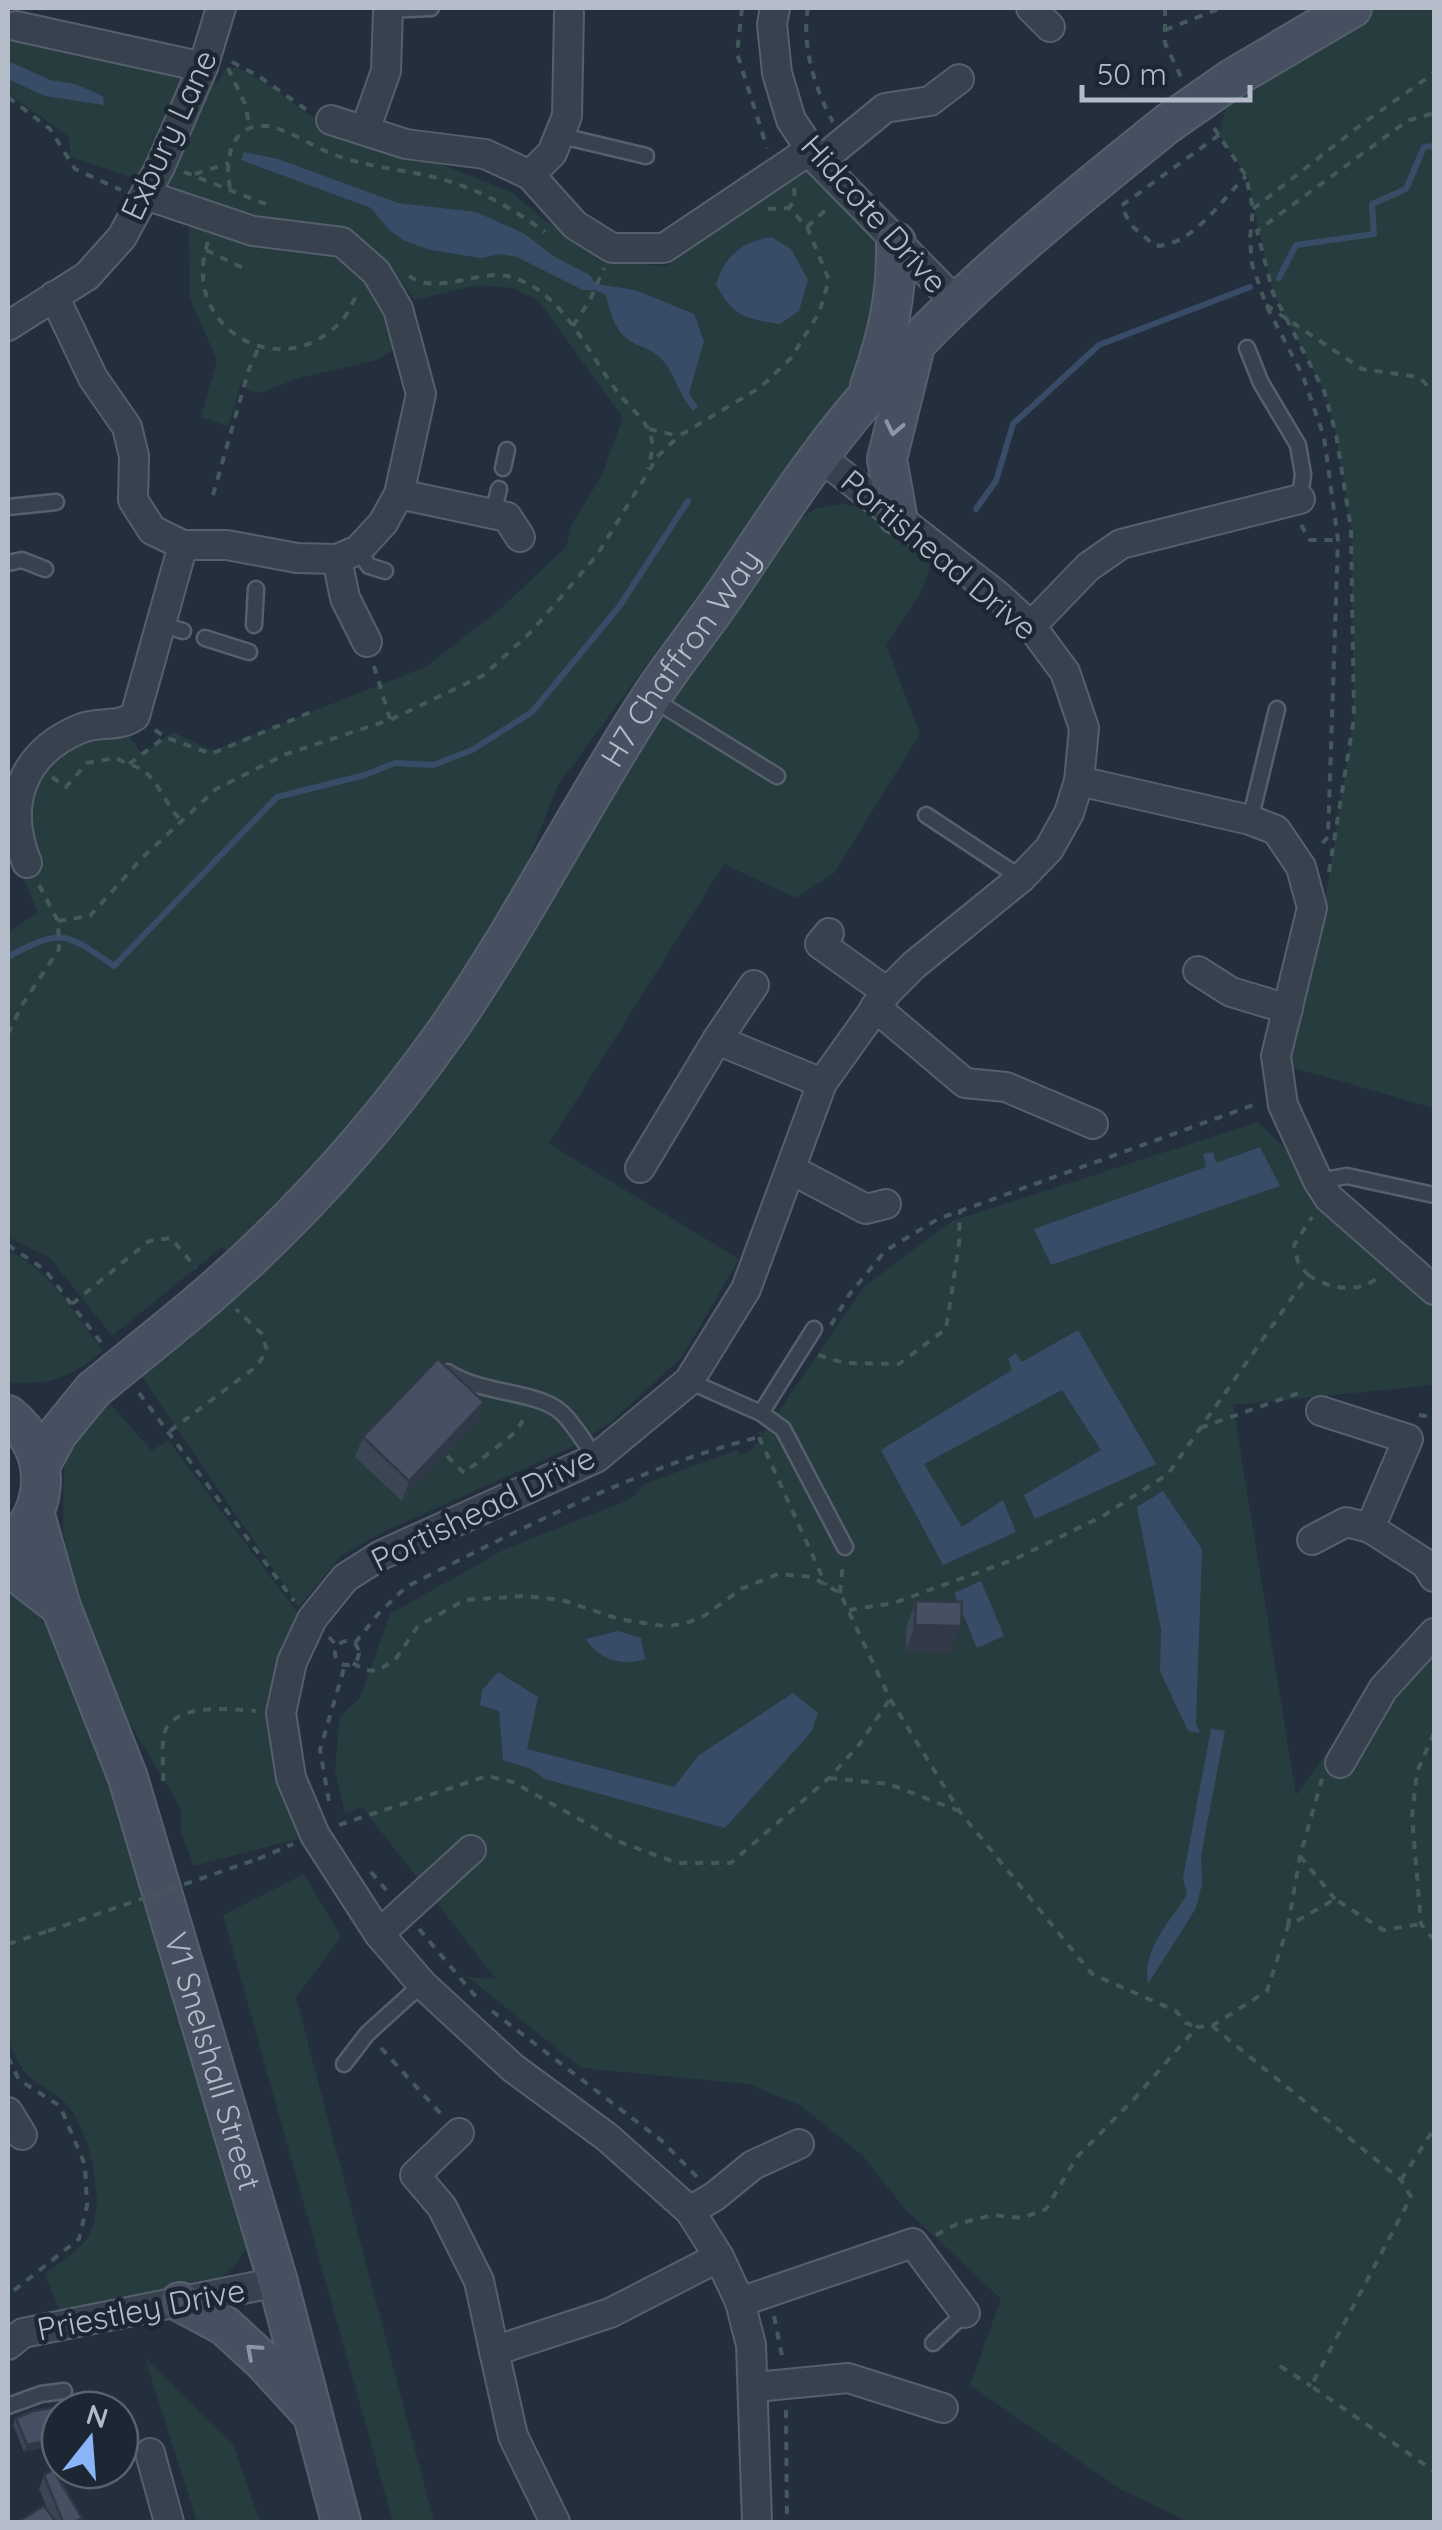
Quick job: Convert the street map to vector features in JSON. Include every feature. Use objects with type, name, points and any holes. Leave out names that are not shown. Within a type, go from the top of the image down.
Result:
[{"type":"street","name":"Exbury Lane","points":[[8,326],[88,276],[122,237],[216,67],[222,8]]},
{"type":"street","name":"Hidcote Drive","points":[[775,8],[772,24],[778,72],[791,120],[814,156],[956,302]]},
{"type":"street","name":"H7 Chaffron Way","points":[[41,1464],[58,1433],[92,1390],[168,1330],[286,1224],[368,1134],[448,1028],[651,698],[819,456],[866,398],[956,302],[1029,236],[1168,124],[1233,78],[1352,8]]},
{"type":"street","points":[[366,130],[386,71],[382,9]]},
{"type":"street","points":[[530,175],[552,153],[568,116],[571,9]]},
{"type":"street","points":[[16,26],[216,67]]},
{"type":"street","points":[[331,120],[406,144],[485,154],[530,175],[575,226],[612,248],[664,248],[885,108],[930,101],[959,79]]},
{"type":"street","points":[[54,296],[92,378],[127,427],[134,456],[133,500],[152,530],[183,545],[227,545],[261,560],[348,554],[383,523],[398,494],[421,394],[398,309],[376,272],[342,242],[254,231],[144,199]]},
{"type":"street","points":[[866,398],[886,341],[897,288],[896,242]]},
{"type":"street","points":[[897,515],[887,459],[917,342]]},
{"type":"street","name":"Portishead Drive","points":[[757,2522],[751,2345],[740,2302],[719,2257],[690,2210],[608,2137],[513,2068],[422,1984],[379,1934],[315,1836],[291,1778],[281,1713],[292,1662],[312,1619],[345,1578],[381,1554],[596,1458],[689,1381],[746,1288],[822,1083],[881,1000],[914,965],[1021,878],[1049,849],[1069,813],[1079,780],[1084,728],[1065,672],[1030,626],[819,456]]},
{"type":"street","points":[[398,494],[496,502],[520,537]]},
{"type":"street","points":[[1030,626],[1088,567],[1121,544],[1289,502]]},
{"type":"street","points":[[28,863],[20,844],[13,789],[52,742],[87,726],[124,724],[135,716],[171,627],[183,545]]},
{"type":"street","points":[[348,554],[344,598],[368,642]]},
{"type":"street","points":[[1079,780],[1250,820],[1276,830],[1301,867],[1312,908],[1276,1056],[1281,1096],[1324,1190],[1434,1290]]},
{"type":"street","points":[[829,932],[820,944],[966,1083],[1006,1087],[1094,1124]]},
{"type":"street","points":[[1199,969],[1231,992],[1288,1009]]},
{"type":"street","points":[[640,1168],[754,985]]},
{"type":"street","points":[[717,1040],[822,1083]]},
{"type":"street","points":[[792,1170],[866,1209],[886,1204]]},
{"type":"street","name":"H7 Chaffron Way","points":[[8,1412],[92,1390]]},
{"type":"street","points":[[1322,1411],[1408,1438],[1370,1528]]},
{"type":"street","points":[[8,1412],[33,1443],[41,1464],[40,1499],[35,1515],[8,1547]]},
{"type":"street","name":"V1 Snelshall Street","points":[[35,1515],[61,1607],[128,1778],[278,2282],[341,2522]]},
{"type":"street","points":[[1312,1540],[1346,1522],[1370,1528],[1426,1564],[1434,1577]]},
{"type":"street","points":[[8,1566],[61,1607]]},
{"type":"street","points":[[1340,1763],[1383,1689],[1434,1633]]},
{"type":"street","points":[[379,1934],[471,1850]]},
{"type":"street","points":[[459,2133],[415,2175],[442,2208],[479,2281],[513,2436],[555,2522]]},
{"type":"street","points":[[690,2210],[715,2196],[753,2164],[799,2144]]},
{"type":"street","points":[[740,2302],[913,2243],[966,2313]]},
{"type":"street","points":[[494,2350],[610,2312],[719,2257]]},
{"type":"street","name":"Priestley Drive","points":[[8,2344],[24,2333],[278,2282]]},
{"type":"street","points":[[180,2302],[225,2326],[313,2416]]},
{"type":"street","points":[[755,2387],[848,2378],[944,2408]]},
{"type":"street","points":[[150,2453],[169,2522]]},
{"type":"lane","points":[[382,9],[431,8]]},
{"type":"lane","points":[[562,136],[646,156]]},
{"type":"lane","points":[[1247,348],[1261,384],[1298,445],[1303,474],[1289,502]]},
{"type":"lane","points":[[504,468],[507,450]]},
{"type":"lane","points":[[8,507],[56,502]]},
{"type":"lane","points":[[348,554],[385,571]]},
{"type":"lane","points":[[8,562],[22,560],[46,569]]},
{"type":"lane","points":[[254,625],[256,589]]},
{"type":"lane","points":[[204,638],[249,652]]},
{"type":"lane","points":[[651,698],[777,776]]},
{"type":"lane","points":[[1250,820],[1277,708]]},
{"type":"lane","points":[[926,815],[1021,878]]},
{"type":"lane","points":[[1324,1190],[1347,1176],[1434,1194]]},
{"type":"lane","points":[[765,1416],[818,1334]]},
{"type":"lane","points":[[437,1360],[464,1383],[542,1401],[561,1412],[596,1458]]},
{"type":"lane","points":[[689,1381],[765,1416],[783,1430],[845,1547]]},
{"type":"lane","points":[[344,2064],[367,2034],[422,1984]]},
{"type":"lane","points":[[933,2343],[966,2313]]},
{"type":"lane","points":[[8,2406],[40,2394]]},
{"type":"path","points":[[1164,30],[1220,8]]},
{"type":"path","points":[[250,128],[246,104],[216,67],[230,61],[308,111],[331,120]]},
{"type":"path","points":[[1301,867],[1328,837],[1338,540],[1324,437],[1304,376],[1266,305],[1252,264],[1253,209],[1434,73]]},
{"type":"path","points":[[8,97],[50,129],[75,169],[144,199]]},
{"type":"path","points":[[1329,873],[1354,718],[1351,528],[1336,434],[1324,391],[1273,294],[1258,231],[1407,121],[1434,113]]},
{"type":"path","points":[[230,188],[229,163],[236,140],[250,128],[274,128],[356,163],[460,184],[559,240]]},
{"type":"path","points":[[1219,136],[1121,206],[1131,224],[1155,246],[1183,239],[1246,176]]},
{"type":"path","points":[[194,174],[229,163]]},
{"type":"path","points":[[160,167],[194,174],[275,207]]},
{"type":"path","points":[[762,210],[788,208]]},
{"type":"path","points":[[216,218],[203,277],[213,313],[230,332],[258,347],[278,351],[306,344],[345,318],[358,292],[359,257]]},
{"type":"path","points":[[206,250],[247,270]]},
{"type":"path","points":[[402,268],[413,280],[424,283],[506,276],[540,289],[573,326],[605,376],[649,429],[653,447],[646,476]]},
{"type":"path","points":[[573,326],[602,276]]},
{"type":"path","points":[[1266,305],[1348,362],[1362,369],[1423,380],[1434,393]]},
{"type":"path","points":[[213,495],[258,347]]},
{"type":"path","points":[[649,429],[678,436]]},
{"type":"path","points":[[1289,502],[1279,513],[1292,515],[1310,540],[1338,540]]},
{"type":"path","points":[[368,642],[390,720]]},
{"type":"path","points":[[135,716],[165,737],[211,754],[311,712]]},
{"type":"path","points":[[126,766],[165,737]]},
{"type":"path","points":[[31,764],[66,786],[87,763],[116,758],[126,766],[143,770],[182,820]]},
{"type":"path","points":[[8,1034],[59,949],[58,921]]},
{"type":"path","points":[[818,1334],[885,1251],[938,1219],[1267,1100]]},
{"type":"path","points":[[1324,1190],[1294,1245],[1298,1262],[1308,1275],[1327,1287],[1352,1288],[1374,1281],[1396,1257]]},
{"type":"path","points":[[814,1353],[845,1363],[899,1364],[946,1329],[960,1244],[960,1211]]},
{"type":"path","points":[[72,1304],[149,1241],[171,1238],[197,1269]]},
{"type":"path","points":[[8,1245],[44,1270],[113,1358]]},
{"type":"path","points":[[849,1610],[894,1604],[1015,1559],[1103,1516],[1168,1474],[1308,1275]]},
{"type":"path","points":[[170,1431],[258,1366],[267,1350],[262,1334],[236,1308]]},
{"type":"path","points":[[135,1388],[299,1607],[337,1646]]},
{"type":"path","points":[[448,1456],[464,1473],[517,1431],[526,1413],[542,1401]]},
{"type":"path","points":[[765,1416],[758,1437],[826,1585]]},
{"type":"path","points":[[355,1643],[406,1587],[634,1477],[704,1451],[758,1437]]},
{"type":"path","points":[[845,1547],[840,1592],[890,1699],[960,1812],[1092,1974],[1176,2012],[1186,2023],[1212,2026],[1267,1991],[1288,1926],[1335,1899]]},
{"type":"path","points":[[353,1664],[360,1654],[355,1643],[347,1640],[337,1646],[335,1654],[344,1665],[377,1672],[394,1660],[418,1626],[465,1600],[524,1596],[562,1600],[619,1619],[664,1626],[704,1616],[741,1589],[778,1574],[812,1578],[840,1592]]},
{"type":"path","points":[[334,1828],[487,1776],[512,1782],[620,1842],[677,1864],[731,1863],[829,1778],[859,1746],[890,1699]]},
{"type":"path","points":[[163,1781],[163,1737],[169,1723],[184,1712],[281,1713]]},
{"type":"path","points":[[1434,1733],[1417,1772],[1412,1816],[1421,1924],[1434,1940]]},
{"type":"path","points":[[829,1778],[889,1784],[960,1812]]},
{"type":"path","points":[[1300,1856],[1335,1899],[1383,1930],[1421,1924]]},
{"type":"path","points":[[8,1944],[258,1859]]},
{"type":"path","points":[[1212,2026],[1401,2180],[1411,2197],[1311,2386]]},
{"type":"path","points":[[913,2243],[956,2224],[993,2215],[1022,2218],[1046,2209],[1077,2157],[1197,2027]]},
{"type":"path","points":[[367,2034],[459,2133]]},
{"type":"path","points":[[8,2057],[19,2080],[60,2106],[86,2165],[88,2206],[79,2239],[8,2295]]},
{"type":"path","points":[[1401,2180],[1434,2129]]},
{"type":"path","points":[[1280,2366],[1434,2471]]},
{"type":"green space","points":[[1352,8],[1434,8],[1434,1108],[1291,1067],[1294,1032],[1310,984],[1324,908],[1354,718],[1351,529],[1336,434],[1324,391],[1273,293],[1247,176],[1219,135],[1233,78]]},
{"type":"green space","points":[[8,31],[36,37],[46,47],[88,57],[93,50],[165,64],[219,82],[224,70],[237,67],[307,114],[513,193],[545,221],[611,259],[665,267],[810,166],[867,225],[889,270],[862,373],[558,785],[505,920],[411,1063],[282,1208],[226,1251],[222,1247],[112,1336],[50,1258],[8,1237],[8,932],[38,913],[23,878],[44,863],[33,842],[29,821],[40,778],[58,755],[83,742],[129,736],[142,754],[173,732],[212,751],[425,667],[497,612],[566,547],[572,524],[602,475],[623,418],[539,301],[513,288],[477,285],[415,300],[379,253],[341,231],[235,213],[71,157],[68,136],[8,93]]},
{"type":"green space","points":[[189,226],[336,251],[375,285],[398,348],[374,361],[299,378],[259,393],[247,390],[242,380],[228,426],[201,417],[217,361],[190,298]]},
{"type":"green space","points":[[842,504],[868,508],[934,557],[920,594],[886,645],[920,734],[834,873],[796,898],[724,864],[549,1144],[739,1259],[682,1357],[609,1424],[570,1448],[383,1532],[341,1556],[299,1607],[141,1376],[280,1250],[524,937],[788,528],[816,508]]},
{"type":"green space","points":[[1258,1122],[1434,1299],[1434,1385],[1233,1405],[1296,1795],[1371,1692],[1434,1656],[1434,2522],[1189,2522],[1120,2489],[970,2385],[1001,2299],[905,2209],[863,2156],[800,2105],[748,2084],[581,2068],[468,1977],[496,1979],[362,1807],[345,1814],[335,1770],[340,1716],[360,1698],[390,1614],[503,1550],[631,1499],[644,1484],[737,1450],[740,1455],[752,1450],[864,1287],[952,1221]]},
{"type":"green space","points":[[8,1251],[49,1281],[103,1351],[59,1378],[36,1383],[8,1382]]},
{"type":"green space","points":[[105,1398],[152,1451],[168,1440],[303,1620],[283,1678],[305,1837],[194,1866],[181,1833],[181,1808],[125,1716],[77,1596],[63,1532],[64,1456]]},
{"type":"green space","points":[[8,1576],[41,1600],[89,1698],[249,2243],[234,2266],[211,2283],[62,2316],[45,2274],[76,2251],[90,2233],[95,2220],[96,2186],[89,2150],[77,2119],[61,2099],[28,2075],[8,2040]]},
{"type":"green space","points":[[304,1874],[341,1937],[296,1998],[434,2522],[393,2522],[223,1915]]},
{"type":"green space","points":[[145,2358],[233,2444],[260,2522],[197,2522]]},
{"type":"water","points":[[8,61],[50,80],[75,84],[103,96],[104,105],[45,96],[8,79]]},
{"type":"water","points":[[244,152],[278,159],[398,203],[476,212],[525,234],[553,256],[590,275],[596,284],[635,290],[694,314],[704,341],[689,393],[698,407],[693,411],[689,406],[669,369],[654,352],[622,334],[606,295],[583,290],[517,257],[500,254],[481,258],[430,250],[405,241],[389,230],[371,208],[241,160]]},
{"type":"water","points":[[771,237],[791,249],[808,280],[799,311],[780,324],[735,310],[716,284],[724,265],[736,252]]},
{"type":"water","points":[[1260,1147],[1280,1186],[1051,1265],[1034,1229],[1206,1167],[1203,1154],[1213,1152],[1216,1163]]},
{"type":"water","points":[[1078,1330],[1156,1464],[1035,1519],[1024,1495],[1101,1450],[1062,1390],[924,1464],[962,1527],[1003,1500],[1016,1532],[943,1565],[881,1450],[1012,1370],[1008,1359],[1015,1353],[1022,1362]]},
{"type":"water","points":[[1163,1491],[1202,1549],[1196,1723],[1200,1733],[1188,1731],[1160,1671],[1161,1629],[1137,1507]]},
{"type":"water","points":[[981,1581],[1004,1636],[977,1648],[954,1593]]},
{"type":"water","points":[[618,1631],[641,1638],[645,1659],[612,1660],[586,1639]]},
{"type":"water","points":[[498,1672],[538,1697],[527,1749],[674,1787],[699,1755],[793,1693],[818,1713],[812,1731],[725,1828],[545,1779],[531,1769],[503,1760],[499,1711],[480,1705],[482,1690]]},
{"type":"water","points":[[1211,1729],[1225,1731],[1201,1855],[1202,1884],[1196,1908],[1148,1984],[1153,1947],[1187,1894],[1183,1878]]},
{"type":"building","points":[[438,1359],[484,1402],[409,1481],[363,1437]]},
{"type":"building","points":[[916,1601],[962,1602],[961,1626],[915,1625]]},
{"type":"building","points":[[40,2410],[40,2442],[27,2445],[16,2418]]},
{"type":"building","points":[[50,2490],[65,2490],[82,2518],[63,2522]]},
{"type":"building","points":[[44,2506],[56,2522],[21,2520]]},
{"type":"waterway","points":[[1279,278],[1296,245],[1374,234],[1372,204],[1406,189],[1424,147],[1434,146]]},
{"type":"waterway","points":[[976,509],[996,481],[1013,424],[1099,345],[1250,287]]},
{"type":"waterway","points":[[8,957],[40,941],[62,938],[84,946],[114,966],[277,797],[365,775],[395,763],[433,765],[472,750],[532,712],[619,607],[688,501]]}]
